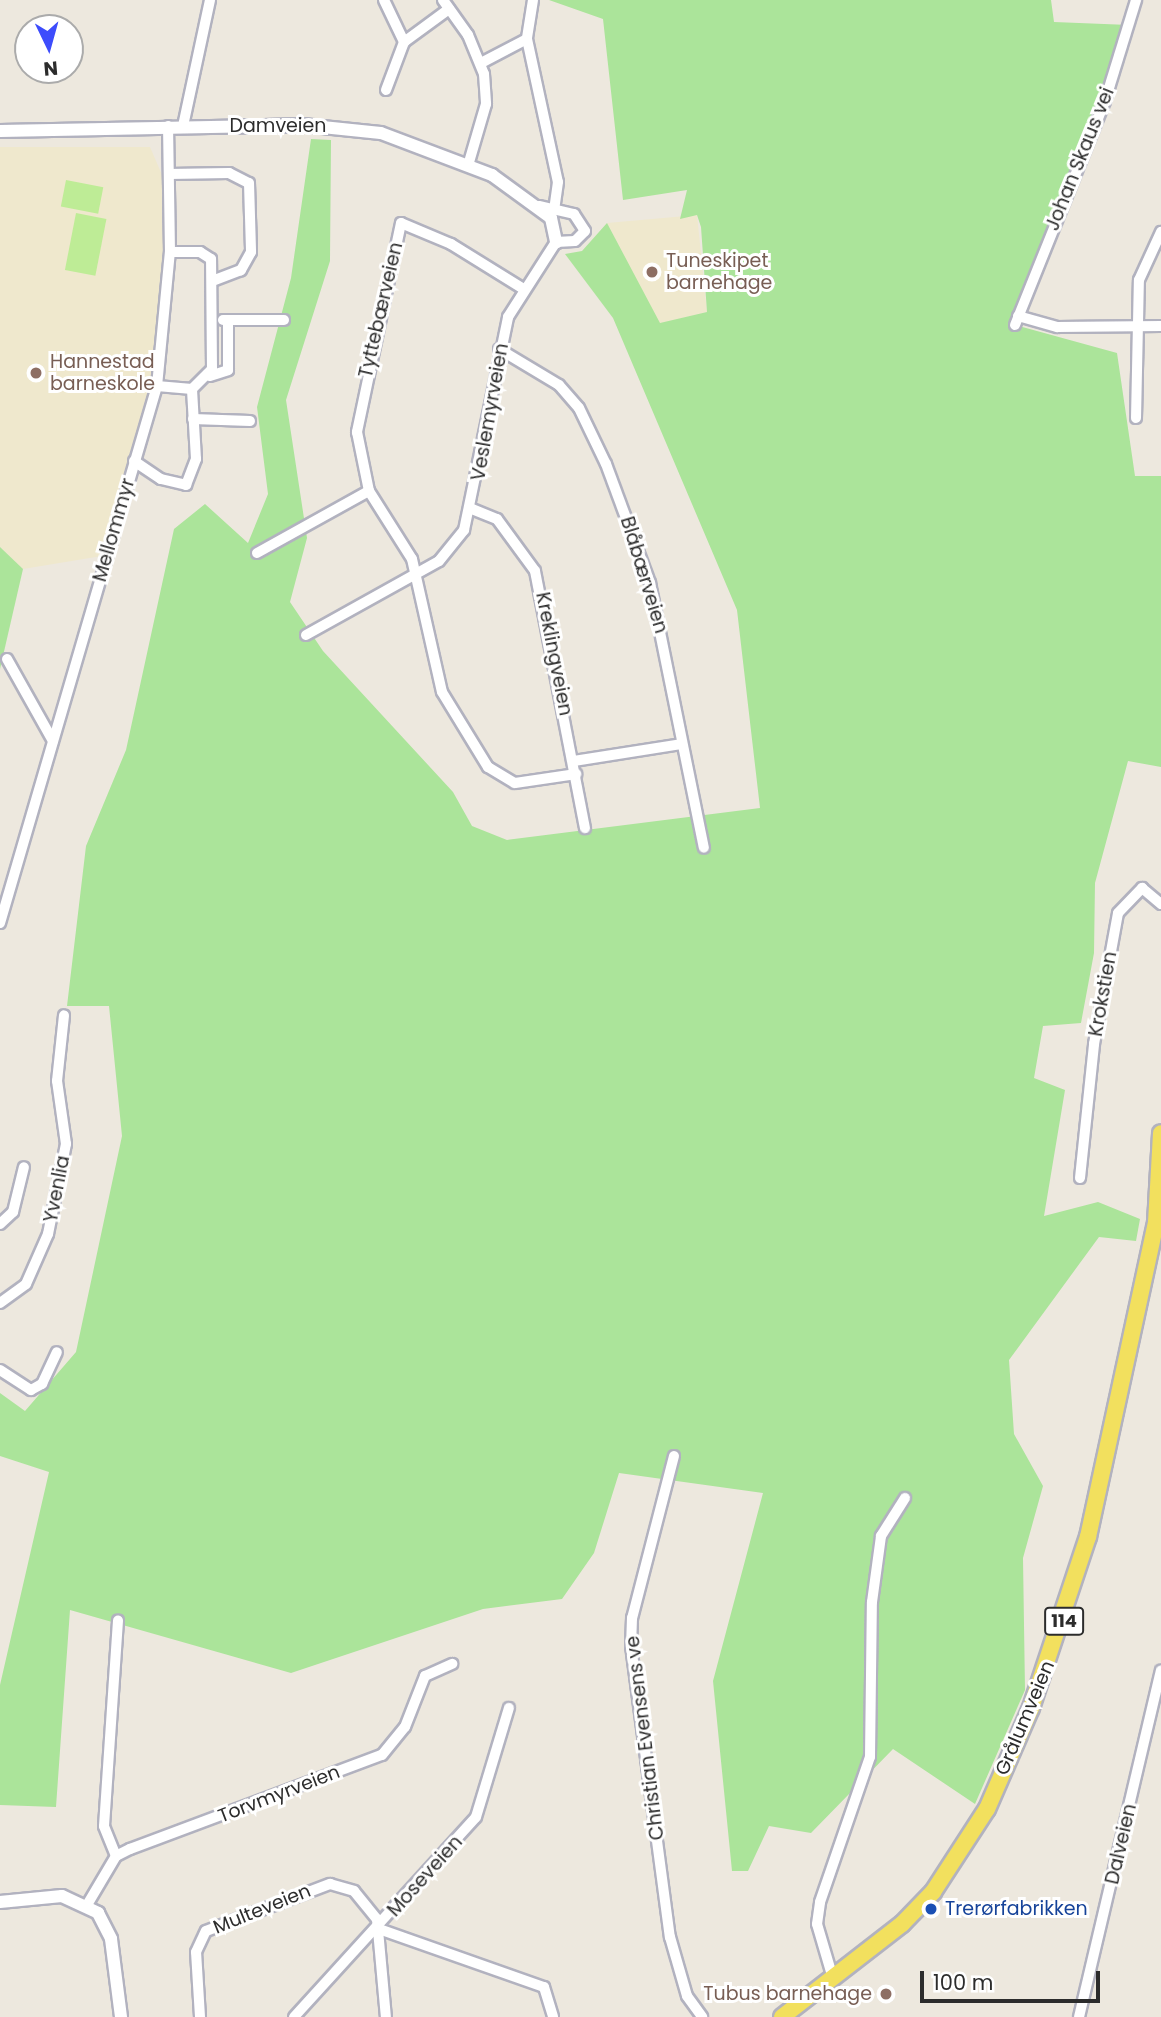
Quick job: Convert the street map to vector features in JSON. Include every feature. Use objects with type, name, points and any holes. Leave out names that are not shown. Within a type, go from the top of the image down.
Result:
[{"type":"main road","name":"Grålumveien","points":[[782,2017],[919,1908],[969,1842],[1059,1637],[1088,1537],[1156,1223],[1161,1133]]},
{"type":"street","points":[[183,126],[210,0]]},
{"type":"street","points":[[384,0],[404,42]]},
{"type":"street","points":[[533,0],[527,39],[558,182],[554,209]]},
{"type":"street","name":"Johan Skaus vei","points":[[1136,0],[1105,101],[1016,321],[1057,327],[1161,327]]},
{"type":"street","points":[[386,90],[404,42],[446,4],[481,63],[486,104],[469,162]]},
{"type":"street","points":[[481,63],[527,39]]},
{"type":"street","name":"Damveien","points":[[0,131],[183,126],[354,128],[469,162],[539,206],[555,225],[556,242],[575,241],[586,227],[573,214],[539,206]]},
{"type":"street","name":"Mellommyr","points":[[0,923],[157,386],[170,252],[168,127]]},
{"type":"street","points":[[169,174],[229,173],[250,183],[251,252],[241,270],[215,280]]},
{"type":"street","name":"Tyttebærveien","points":[[522,288],[451,244],[401,223],[359,408],[357,432],[369,491],[416,574],[442,692],[488,767],[515,783],[576,774]]},
{"type":"street","points":[[1136,418],[1139,280],[1161,232]]},
{"type":"street","name":"Veslemyrveien","points":[[416,574],[452,548],[472,509],[499,349],[522,288],[556,242]]},
{"type":"street","points":[[170,252],[206,254],[215,280],[216,320],[210,376]]},
{"type":"street","points":[[216,320],[284,320]]},
{"type":"street","points":[[157,386],[192,389],[210,376],[228,370],[228,320]]},
{"type":"street","name":"Blåbærveien","points":[[499,349],[559,385],[579,408],[606,464],[650,583],[704,848]]},
{"type":"street","points":[[134,461],[161,479],[186,485],[196,459],[192,389]]},
{"type":"street","points":[[193,419],[250,421]]},
{"type":"street","points":[[257,553],[369,491]]},
{"type":"street","name":"Kreklingveien","points":[[472,509],[497,519],[536,571],[585,828]]},
{"type":"street","points":[[306,635],[416,574]]},
{"type":"street","points":[[7,659],[53,741]]},
{"type":"street","points":[[574,761],[681,744]]},
{"type":"street","name":"Krokstien","points":[[1080,1178],[1094,1044],[1118,913],[1142,888],[1161,904]]},
{"type":"street","name":"Yvenlia","points":[[0,1303],[26,1284],[48,1234],[66,1144],[57,1081],[64,1015]]},
{"type":"street","name":"Yvenlia","points":[[0,1224],[13,1212],[24,1167]]},
{"type":"street","points":[[0,1370],[31,1390],[42,1384],[57,1352]]},
{"type":"street","name":"Christian Evensens ve","points":[[674,1456],[632,1618],[631,1646],[670,1937],[687,1996],[702,2017]]},
{"type":"street","points":[[832,1975],[817,1924],[820,1902],[870,1757],[872,1602],[881,1536],[905,1498]]},
{"type":"street","points":[[87,1905],[116,1856],[104,1826],[118,1620]]},
{"type":"street","name":"Torvmyrveien","points":[[116,1856],[382,1755],[405,1727],[425,1676],[452,1664]]},
{"type":"street","name":"Dalveien","points":[[1079,2017],[1161,1671]]},
{"type":"street","name":"Moseveien","points":[[294,2017],[379,1929],[476,1818],[509,1708]]},
{"type":"street","name":"Multeveien","points":[[200,2017],[196,1947],[213,1925],[330,1884],[354,1891],[379,1929],[386,2017]]},
{"type":"street","points":[[0,1902],[62,1896],[87,1905],[111,1939],[121,2017]]},
{"type":"street","points":[[379,1929],[544,1987],[553,2017]]},
{"type":"shaded area","points":[[0,147],[150,147],[169,191],[157,386],[108,555],[23,569],[0,547]]},
{"type":"shaded area","points":[[697,215],[707,312],[659,324],[607,223]]},
{"type":"green space","points":[[549,0],[1051,0],[1054,22],[1129,25],[1015,325],[1117,353],[1135,476],[1161,476],[1161,767],[1128,761],[1095,883],[1094,953],[1081,1023],[1043,1026],[1034,1078],[1065,1090],[1044,1216],[1098,1202],[1140,1219],[1136,1241],[1099,1237],[1009,1360],[1014,1434],[1043,1486],[1023,1558],[1025,1690],[975,1804],[893,1749],[811,1833],[769,1826],[748,1871],[732,1871],[713,1681],[763,1493],[619,1473],[594,1553],[562,1599],[483,1609],[291,1673],[70,1610],[56,1807],[0,1805],[0,1685],[49,1472],[0,1456],[0,1393],[25,1411],[76,1352],[122,1136],[109,1006],[67,1006],[86,846],[126,750],[174,529],[205,504],[248,543],[268,494],[257,407],[291,278],[311,139],[331,140],[330,261],[286,400],[307,538],[290,602],[323,651],[453,792],[472,826],[507,840],[760,808],[737,610],[613,318],[565,254],[582,251],[607,223],[660,323],[707,312],[701,227],[697,215],[680,219],[687,190],[623,200],[603,19]]},
{"type":"green space","points":[[66,180],[103,187],[98,214],[61,207]]},
{"type":"green space","points":[[76,213],[106,219],[95,276],[65,270]]},
{"type":"green space","points":[[0,547],[23,569],[0,669]]},
{"type":"place","name":"Tuneskipet barnehage","points":[[652,272]]},
{"type":"place","name":"Hannestad barneskole","points":[[36,373]]},
{"type":"place","name":"Trerørfabrikken","points":[[931,1909]]},
{"type":"place","name":"Tubus barnehage","points":[[886,1994]]}]
